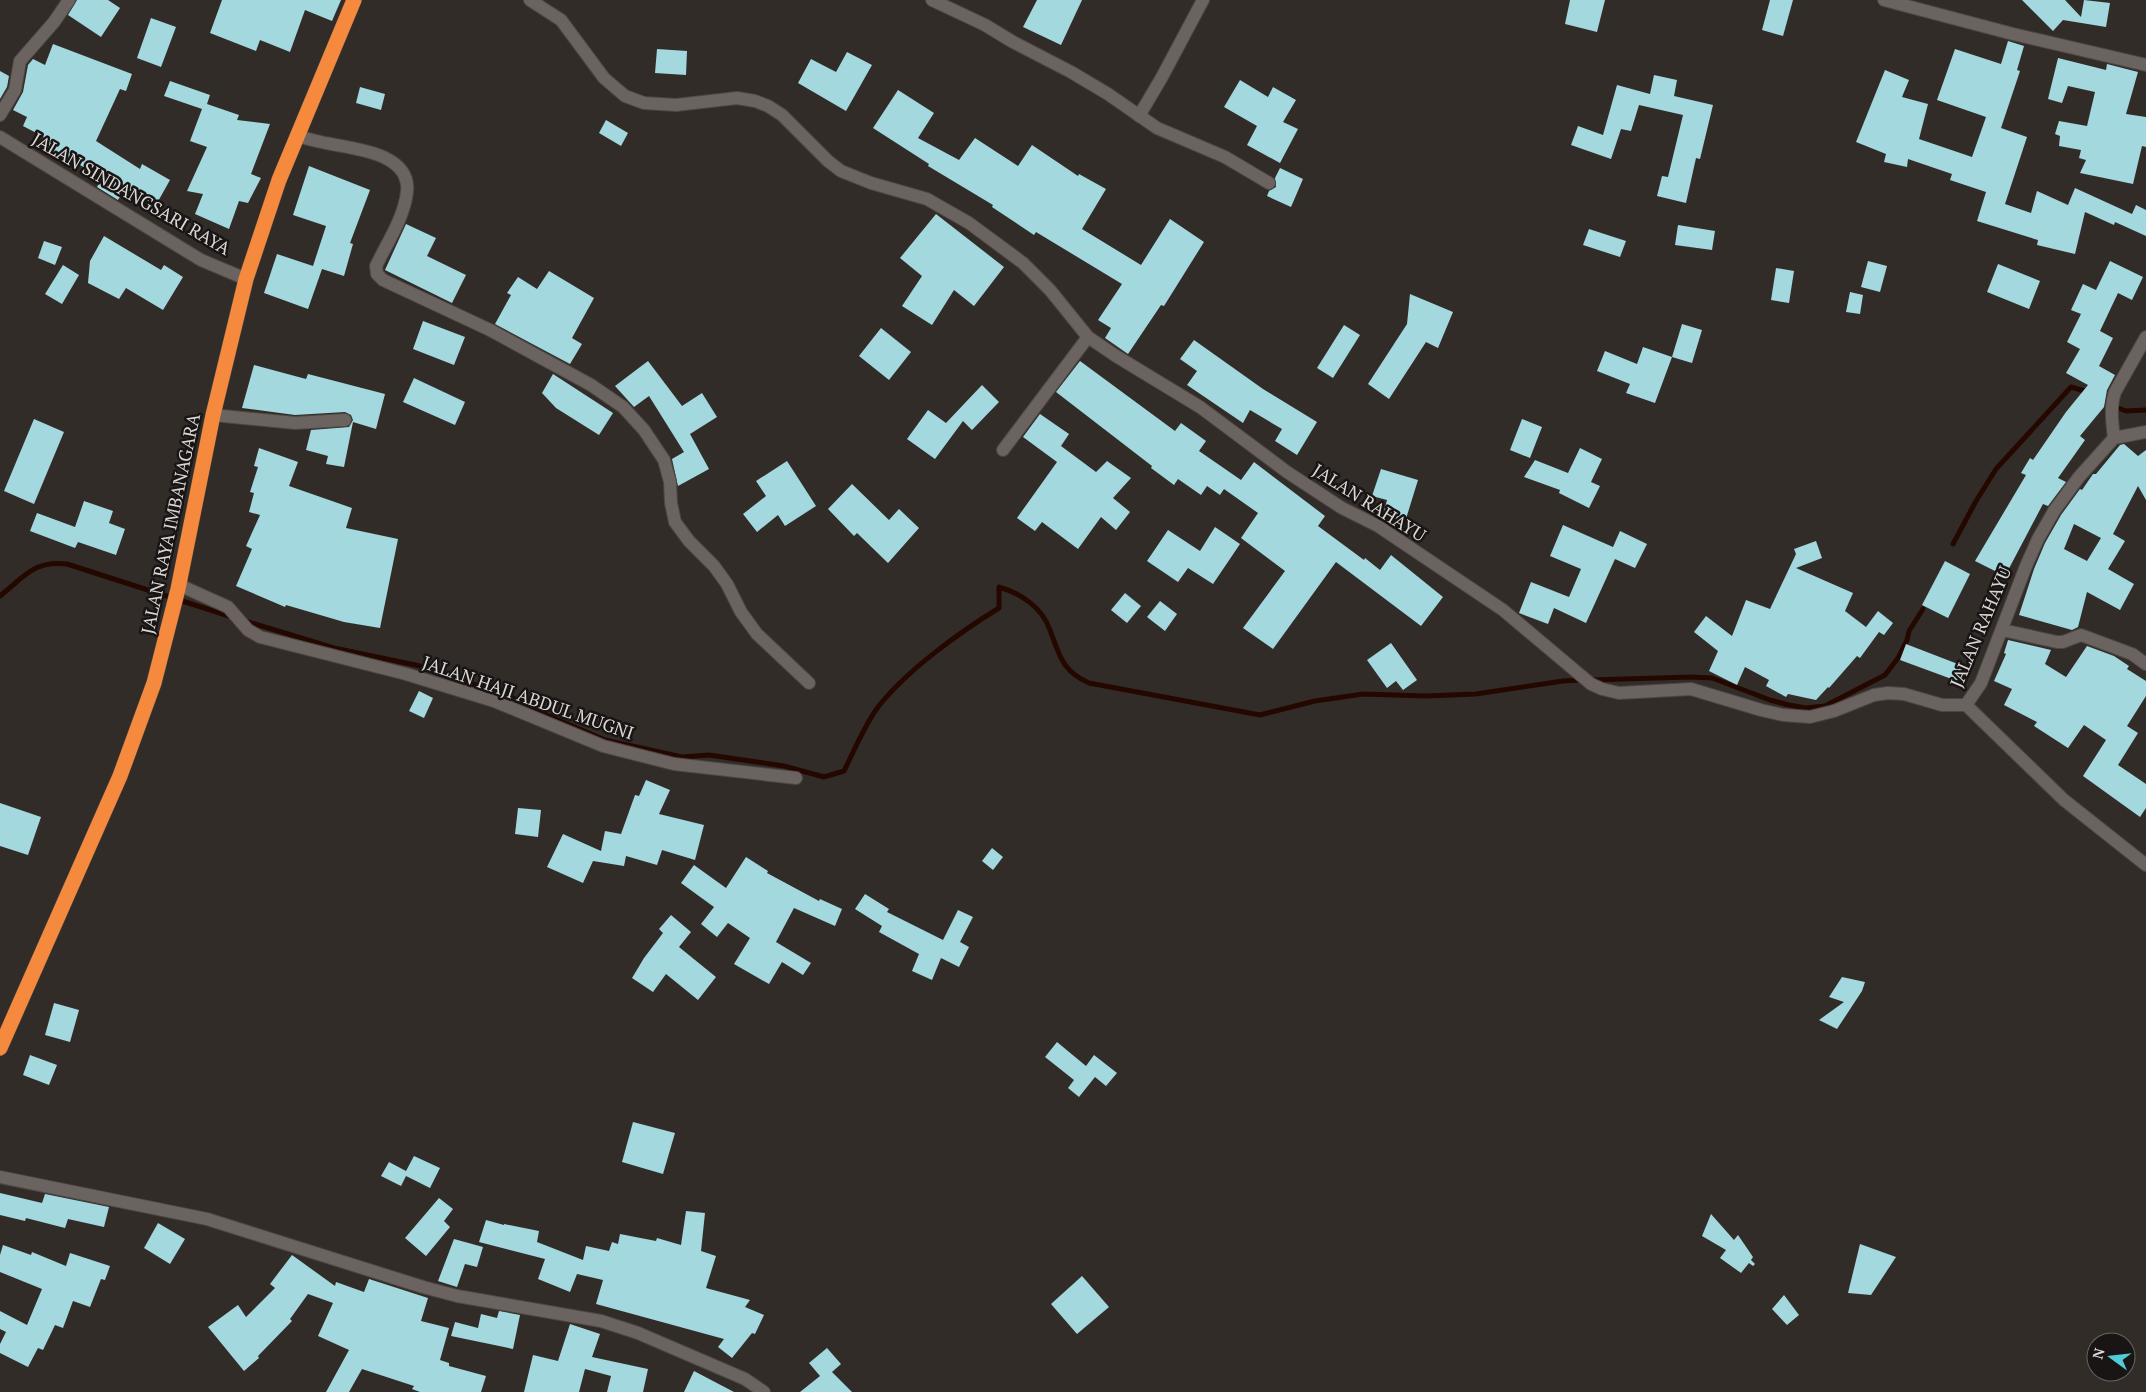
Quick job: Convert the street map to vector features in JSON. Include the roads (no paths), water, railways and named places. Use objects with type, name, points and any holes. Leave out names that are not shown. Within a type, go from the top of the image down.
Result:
[{"type":"highway","name":"JALAN RAYA IMBANAGARA","points":[[0,1048],[120,776],[154,683],[178,587],[213,415],[246,279],[279,180],[354,0]]},
{"type":"street","points":[[0,115],[15,90],[20,61],[54,22],[69,0]]},
{"type":"street","name":"JALAN RAHAYU","points":[[530,0],[561,20],[604,78],[625,96],[644,103],[676,105],[737,98],[754,101],[768,106],[782,115],[841,171],[871,183],[920,196],[948,210],[1023,262],[1050,290],[1088,337],[1200,407],[1287,472],[1342,508],[1378,526],[1503,610],[1585,680],[1602,689],[1619,693],[1691,689],[1761,710],[1783,715],[1810,717],[1834,711],[1874,695],[1888,693],[1904,694],[1936,704],[1966,705],[1981,683],[2026,566],[2046,525],[2079,477],[2114,438]]},
{"type":"street","points":[[932,0],[985,25],[1071,72],[1157,128],[1225,157],[1269,183]]},
{"type":"street","points":[[1139,116],[1202,0]]},
{"type":"street","points":[[1884,0],[2013,34],[2146,65]]},
{"type":"street","points":[[297,136],[361,149],[387,159],[403,172],[407,182],[407,193],[403,210],[376,266],[377,274],[382,280],[490,330],[591,385],[623,407],[644,430],[664,460],[670,482],[671,503],[675,522],[689,541],[714,566],[727,584],[741,612],[757,634],[809,683]]},
{"type":"street","name":"JALAN SINDANGSARI RAYA","points":[[0,137],[201,260],[246,279]]},
{"type":"street","points":[[1003,450],[1088,337]]},
{"type":"street","points":[[2146,337],[2112,405],[2114,438],[2146,432]]},
{"type":"street","points":[[213,415],[295,423],[345,420]]},
{"type":"street","name":"JALAN HAJI ABDUL MUGNI","points":[[178,587],[224,604],[232,610],[248,630],[260,637],[406,674],[494,701],[603,746],[674,764],[796,778]]},
{"type":"street","points":[[2002,630],[2057,642],[2063,642],[2081,635],[2132,654],[2146,664]]},
{"type":"street","points":[[1966,705],[2064,800],[2146,865]]},
{"type":"street","points":[[0,1177],[207,1218],[423,1287],[457,1296],[601,1321],[638,1333],[745,1379],[764,1392]]},
{"type":"waterway","points":[[1953,544],[1996,469],[2071,387],[2088,392]]},
{"type":"waterway","points":[[2113,406],[2126,411],[2146,410]]},
{"type":"waterway","points":[[0,596],[30,571],[56,563],[67,564],[232,617]]},
{"type":"waterway","points":[[245,621],[334,648],[420,666],[459,681],[497,690],[542,713],[605,740],[682,757],[709,755],[784,766],[824,777],[844,771],[873,714],[904,679],[951,640],[999,608],[999,587],[1022,597],[1042,614],[1059,655],[1067,667],[1072,673],[1089,683],[1260,715],[1315,701],[1363,694],[1426,696],[1476,694],[1563,681],[1583,680]]},
{"type":"waterway","points":[[1591,680],[1712,678],[1770,700],[1789,705],[1806,708],[1825,706],[1885,675],[1898,658],[1907,640],[1909,631],[1923,609]]}]
